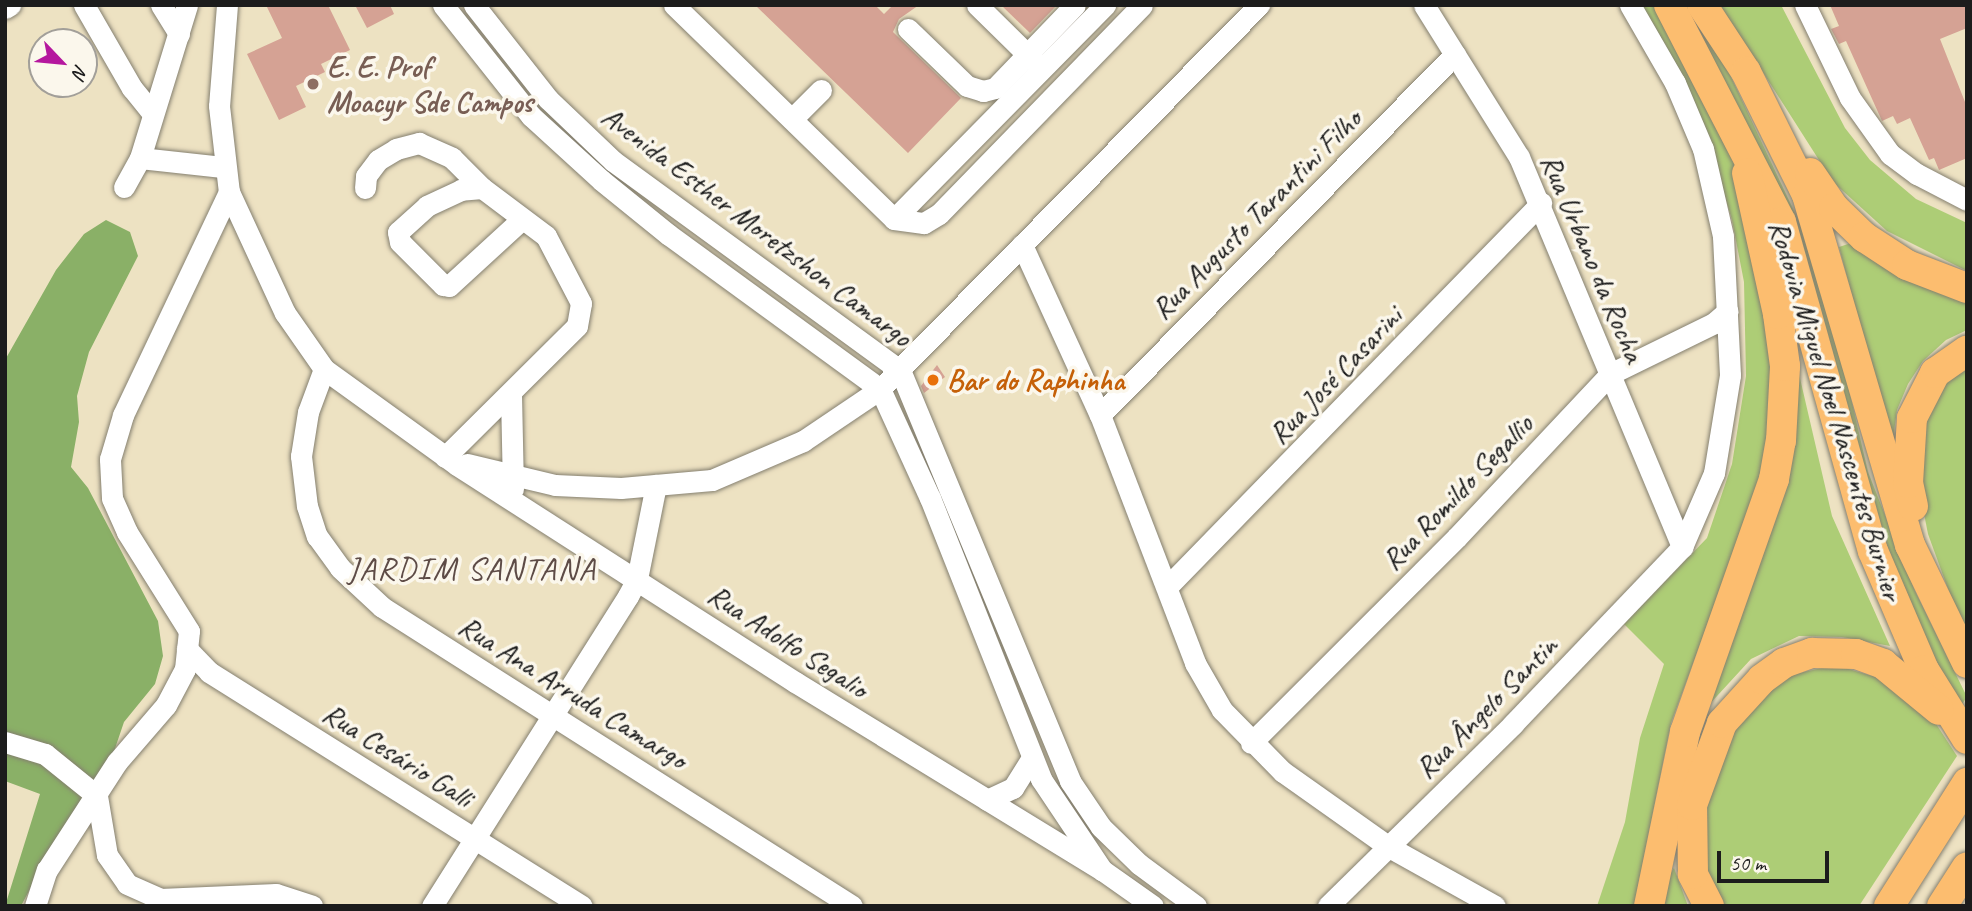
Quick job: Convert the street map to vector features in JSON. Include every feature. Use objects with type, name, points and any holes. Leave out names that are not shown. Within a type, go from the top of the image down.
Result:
[{"type":"highway","name":"Rodovia Miguel Noel Nascentes Burnier","points":[[1669,5],[1781,222],[1801,280],[1873,551],[1924,670],[1965,737]]},
{"type":"highway","name":"Rodovia Miguel Noel Nascentes Burnier","points":[[1702,5],[1746,72],[1807,195],[1910,545],[1964,657]]},
{"type":"highway","points":[[1746,72],[1835,208],[1864,237],[1907,265],[1967,288]]},
{"type":"highway","points":[[1649,906],[1685,732],[1774,480],[1781,441],[1785,366],[1778,314],[1749,192],[1745,148]]},
{"type":"highway","points":[[1964,657],[1919,535],[1908,483],[1908,440],[1921,394],[1935,373],[1967,351]]},
{"type":"highway","points":[[1709,906],[1693,874],[1690,844],[1692,805],[1701,771],[1722,723],[1741,698],[1784,663],[1837,651],[1883,664],[1965,737]]},
{"type":"highway","points":[[1889,906],[1967,783]]},
{"type":"highway","points":[[1942,906],[1967,867]]},
{"type":"highway","points":[[1876,906],[1908,875]]},
{"type":"street","points":[[84,5],[132,88],[153,114]]},
{"type":"street","points":[[161,5],[179,34]]},
{"type":"street","points":[[127,182],[140,158],[187,5]]},
{"type":"street","name":"Rua Adolfo Segalio","points":[[227,5],[219,66],[223,167],[229,192],[242,227],[285,313],[324,369],[445,457],[1102,870]]},
{"type":"street","name":"Avenida Esther Moretzshon Camargo","points":[[443,5],[479,56],[531,116],[601,180],[669,235],[880,389],[930,498],[1032,758],[1055,804],[1102,870],[1153,906]]},
{"type":"street","name":"Avenida Esther Moretzshon Camargo","points":[[474,5],[548,99],[613,161],[900,370],[1070,781],[1101,827],[1139,864],[1196,906]]},
{"type":"street","points":[[674,5],[894,219],[924,223],[939,214],[1142,5]]},
{"type":"street","points":[[977,5],[1044,71]]},
{"type":"street","points":[[908,29],[967,86],[983,91],[995,88],[1075,5]]},
{"type":"street","points":[[894,219],[1044,71],[1105,5]]},
{"type":"street","points":[[366,188],[366,176],[378,160],[396,149],[419,143],[452,158],[482,188],[521,220],[546,236],[581,303],[577,326],[511,394],[489,410],[445,457],[511,476],[555,485],[656,485],[712,480],[803,441],[880,389],[1259,5]]},
{"type":"street","name":"Rua Urbano da Rocha","points":[[1424,5],[1508,134],[1541,203],[1682,547]]},
{"type":"street","points":[[1630,5],[1675,83],[1703,149],[1723,236],[1730,375],[1714,473],[1682,547]]},
{"type":"street","points":[[1805,5],[1850,98],[1890,153],[1917,174],[1967,200]]},
{"type":"street","name":"Rua Augusto Tarantini Filho","points":[[1100,415],[1455,54]]},
{"type":"street","points":[[792,119],[821,90]]},
{"type":"street","points":[[140,158],[223,167]]},
{"type":"street","points":[[482,188],[461,190],[427,206],[398,232],[400,242],[443,285],[456,282],[521,220]]},
{"type":"street","points":[[35,906],[47,870],[117,762],[166,705],[185,669],[189,631],[127,532],[112,498],[110,459],[122,415],[229,192]]},
{"type":"street","name":"Rua José Casarini","points":[[1168,586],[1336,418],[1541,203]]},
{"type":"street","points":[[1022,245],[1100,415],[1168,586],[1195,663],[1222,710],[1251,743],[1283,772],[1389,847],[1495,906]]},
{"type":"street","name":"Rua Romildo Segallio","points":[[1251,743],[1457,537],[1610,374],[1714,323],[1728,312]]},
{"type":"street","name":"Rua Ana Arruda Camargo","points":[[324,369],[308,412],[301,456],[307,506],[317,536],[340,568],[382,607],[852,906]]},
{"type":"street","points":[[511,394],[511,476],[515,502]]},
{"type":"street","points":[[432,906],[636,579],[656,485]]},
{"type":"street","name":"Rua Ângelo Santin","points":[[1328,906],[1682,547]]},
{"type":"street","name":"Rua Cesário Galli","points":[[187,649],[209,672],[582,906]]},
{"type":"street","points":[[5,742],[45,754],[97,796],[107,855],[127,884],[160,899],[276,894],[312,906]]},
{"type":"street","points":[[987,800],[1013,788],[1032,758]]},
{"type":"green space","points":[[1636,5],[1660,5],[1736,166],[1770,322],[1771,409],[1758,487],[1671,723],[1634,906],[1597,906],[1625,822],[1640,738],[1664,664],[1624,624],[1707,538],[1732,464],[1746,376],[1744,282],[1732,220],[1719,177]]},
{"type":"green space","points":[[1676,5],[1692,5],[1723,60],[1802,228],[1832,317],[1868,472],[1915,591],[1967,697],[1960,707],[1915,625]]},
{"type":"green space","points":[[1720,5],[1781,5],[1845,128],[1870,160],[1916,199],[1967,223],[1967,271],[1887,231],[1833,182]]},
{"type":"green space","points":[[106,220],[130,232],[138,256],[89,352],[77,396],[79,422],[71,467],[88,488],[158,621],[163,656],[155,684],[124,722],[106,775],[47,857],[21,906],[5,906],[40,794],[5,781],[5,360],[56,270],[84,234]]},
{"type":"green space","points":[[1854,242],[1967,295],[1967,330],[1946,340],[1923,361],[1908,384],[1897,410],[1892,446],[1839,247]]},
{"type":"green space","points":[[1967,362],[1967,641],[1928,534],[1918,483],[1918,437],[1939,381]]},
{"type":"green space","points":[[1799,374],[1832,516],[1890,646],[1842,637],[1799,636],[1751,659],[1706,708]]},
{"type":"green space","points":[[1835,665],[1879,678],[1929,713],[1957,756],[1859,906],[1718,906],[1703,884],[1696,826],[1714,765],[1743,712],[1786,676]]},
{"type":"green space","points":[[1674,868],[1688,906],[1659,906],[1665,881]]},
{"type":"building","points":[[266,5],[328,5],[350,50],[321,64],[325,72],[296,86],[306,107],[279,120],[247,54],[282,38]]},
{"type":"building","points":[[355,5],[390,5],[394,14],[367,28]]},
{"type":"building","points":[[755,5],[875,5],[884,14],[893,5],[919,5],[899,19],[893,32],[961,98],[908,153]]},
{"type":"building","points":[[1001,5],[1057,5],[1030,33]]},
{"type":"building","points":[[1830,5],[1967,5],[1967,28],[1940,39],[1967,107],[1967,158],[1939,170],[1934,158],[1929,160],[1910,118],[1897,124],[1893,116],[1882,121],[1846,41],[1839,44],[1831,29],[1839,26]]},
{"type":"building","name":"Bar do Raphinha","points":[[937,365],[945,377],[924,393],[921,386]]},
{"type":"place","name":"E. E. Prof Moacyr Sde Campos","points":[[313,84]]},
{"type":"place","name":"Bar do Raphinha","points":[[933,380]]},
{"type":"district","name":"JARDIM SANTANA","points":[[472,569]]}]
